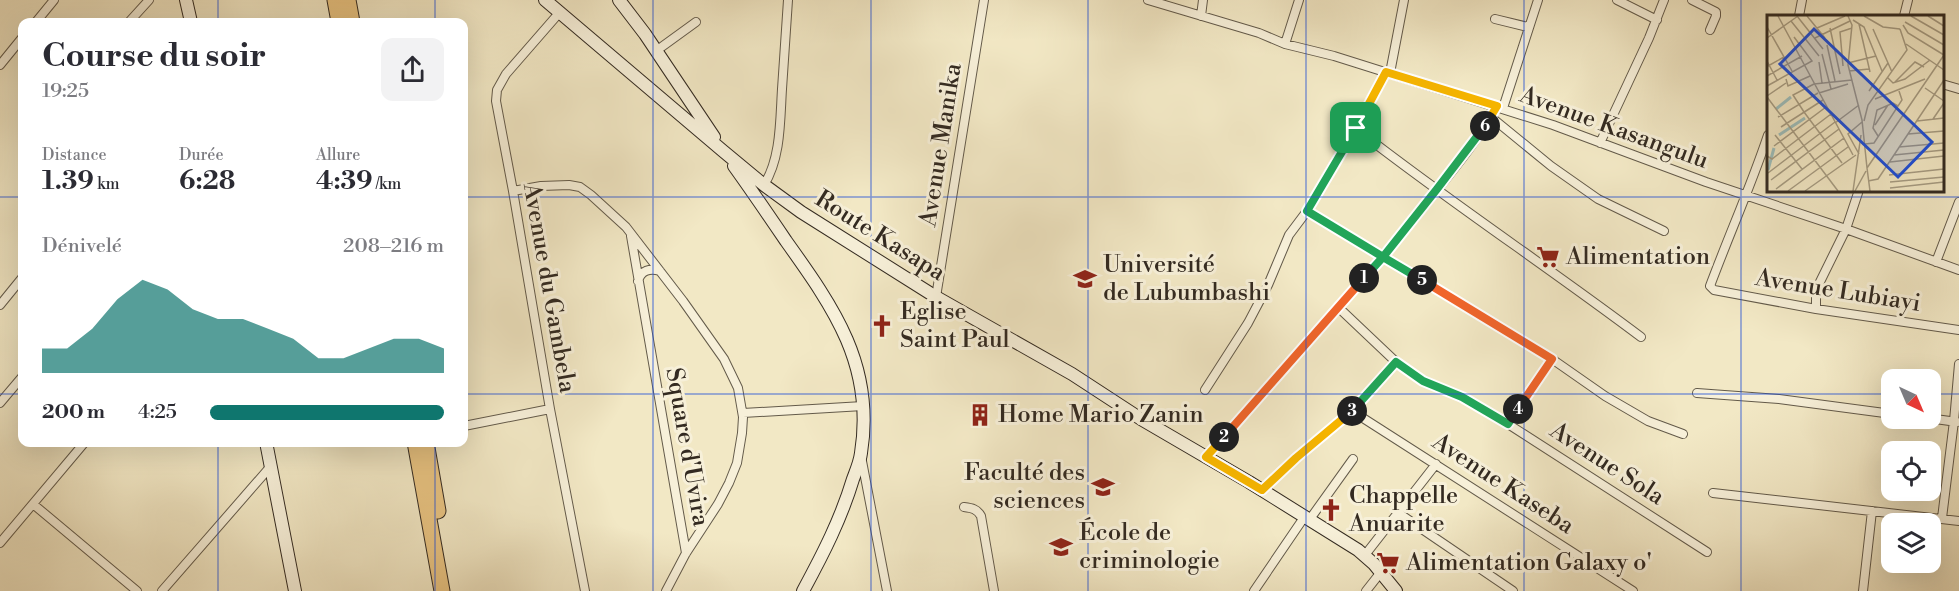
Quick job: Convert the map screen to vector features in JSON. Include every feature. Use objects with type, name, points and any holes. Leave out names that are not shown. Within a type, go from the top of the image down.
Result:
[{"type":"highway","points":[[334,0],[338,18]]},
{"type":"highway","points":[[348,0],[351,18]]},
{"type":"highway","points":[[416,447],[442,591]]},
{"type":"highway","points":[[427,447],[452,591]]},
{"type":"main road","points":[[186,0],[190,18]]},
{"type":"main road","name":"Route Kasapa","points":[[546,0],[723,151],[801,212],[936,297],[1072,374],[1141,420],[1307,518],[1365,555],[1396,591]]},
{"type":"main road","points":[[619,0],[812,276],[840,321],[855,358],[863,406],[861,454],[839,521],[803,591]]},
{"type":"main road","points":[[663,99],[678,84]]},
{"type":"main road","points":[[761,205],[769,189]]},
{"type":"main road","points":[[267,447],[295,591]]},
{"type":"street","points":[[39,18],[54,0]]},
{"type":"street","points":[[133,18],[149,0]]},
{"type":"street","points":[[769,189],[780,114],[788,0]]},
{"type":"street","name":"Avenue Manika","points":[[936,297],[984,0]]},
{"type":"street","name":"Avenue Kasangulu","points":[[1148,0],[1259,33],[1285,44],[1500,107],[1959,270]]},
{"type":"street","points":[[1201,16],[1203,0]]},
{"type":"street","points":[[1285,44],[1299,0]]},
{"type":"street","points":[[1205,390],[1248,323],[1289,235],[1307,211],[1388,73],[1404,0]]},
{"type":"street","points":[[1206,457],[1383,257],[1500,107],[1538,0]]},
{"type":"street","points":[[1617,0],[1657,20]]},
{"type":"street","points":[[1600,143],[1664,0]]},
{"type":"street","points":[[1692,0],[1716,12],[1710,30]]},
{"type":"street","points":[[1798,15],[1802,0]]},
{"type":"street","points":[[1904,15],[1908,0]]},
{"type":"street","name":"Avenue du Gambela","points":[[560,12],[506,74],[497,90],[496,101],[550,409],[585,591]]},
{"type":"street","points":[[1495,19],[1528,27]]},
{"type":"street","points":[[656,51],[696,22]]},
{"type":"street","points":[[0,65],[18,43]]},
{"type":"street","points":[[1944,85],[1959,89]]},
{"type":"street","points":[[1491,117],[1551,166],[1598,199],[1664,231]]},
{"type":"street","points":[[1356,128],[1416,176],[1579,290],[1641,337]]},
{"type":"street","points":[[1747,196],[1767,138]]},
{"type":"street","points":[[513,190],[558,184],[580,187],[621,222],[631,236]]},
{"type":"street","points":[[1816,309],[1816,290],[1819,280],[1846,229],[1858,192]]},
{"type":"street","name":"Avenue Lubiayi","points":[[1747,196],[1710,286],[1714,290],[1816,309],[1959,330]]},
{"type":"street","points":[[1936,262],[1959,202]]},
{"type":"street","points":[[1307,211],[1552,359],[1605,396],[1639,416],[1683,435]]},
{"type":"street","name":"Square d'Uvira","points":[[631,236],[660,271],[724,359],[738,388],[743,414],[740,448],[729,483],[686,553]]},
{"type":"street","name":"Square d'Uvira","points":[[631,236],[686,553]]},
{"type":"street","points":[[638,281],[645,271],[654,269],[660,271]]},
{"type":"street","points":[[0,305],[18,283]]},
{"type":"street","name":"Avenue Sola","points":[[1339,308],[1396,362],[1423,381],[1462,397],[1508,424],[1707,552]]},
{"type":"street","points":[[1508,424],[1552,359]]},
{"type":"street","points":[[1262,490],[1352,411],[1396,362]]},
{"type":"street","points":[[1942,518],[1957,422],[1959,364]]},
{"type":"street","points":[[0,403],[18,382]]},
{"type":"street","points":[[1697,393],[1779,399],[1881,413]]},
{"type":"street","points":[[743,414],[863,406]]},
{"type":"street","points":[[468,425],[550,409]]},
{"type":"street","name":"Avenue Kaseba","points":[[1352,411],[1633,591]]},
{"type":"street","points":[[1941,420],[1957,422]]},
{"type":"street","points":[[0,543],[81,447]]},
{"type":"street","points":[[861,454],[887,591]]},
{"type":"street","points":[[1254,591],[1353,459]]},
{"type":"street","points":[[1365,555],[1436,464]]},
{"type":"street","points":[[162,591],[271,466]]},
{"type":"street","points":[[1713,492],[1959,521]]},
{"type":"street","points":[[33,504],[137,591]]},
{"type":"street","points":[[964,507],[973,508],[981,516],[994,591]]},
{"type":"street","points":[[1863,591],[1872,510]]},
{"type":"street","points":[[1397,512],[1513,591]]},
{"type":"street","points":[[666,591],[686,553]]},
{"type":"street","points":[[1366,591],[1381,572]]},
{"type":"place","name":"Alimentation","points":[[1548,257]]},
{"type":"place","name":"Université de Lubumbashi","points":[[1085,279]]},
{"type":"place","name":"Eglise Saint Paul","points":[[882,326]]},
{"type":"place","name":"Home Mario Zanin","points":[[980,415]]},
{"type":"place","name":"Faculté des sciences","points":[[1103,487]]},
{"type":"place","name":"Chappelle Anuarite","points":[[1331,510]]},
{"type":"place","name":"École de criminologie","points":[[1061,547]]},
{"type":"place","name":"Alimentation Galaxy o'","points":[[1388,563]]},
{"type":"route","points":[[1356,128],[1307,211],[1383,257],[1206,457],[1262,490],[1352,411],[1396,362],[1423,381],[1462,397],[1508,424],[1552,359],[1383,257],[1475,139],[1497,106],[1386,72],[1356,128]]}]
